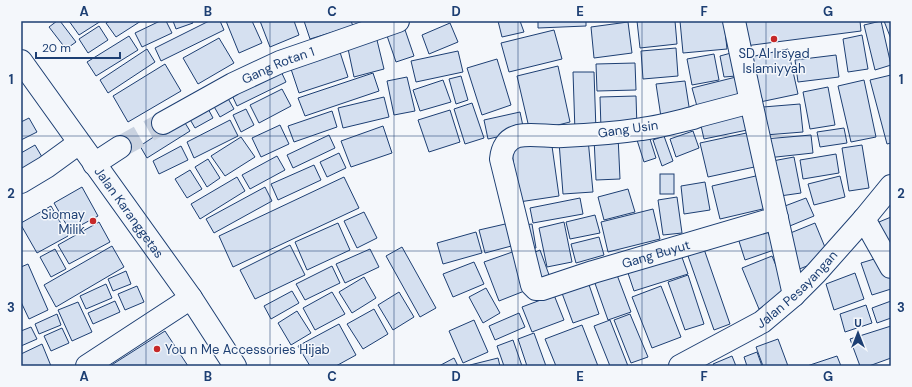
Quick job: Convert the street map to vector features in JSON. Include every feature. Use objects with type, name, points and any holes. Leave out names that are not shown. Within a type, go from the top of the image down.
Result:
[{"type":"street","name":"Gang Rotan 1","points":[[163,123],[233,84],[280,62],[398,21]]},
{"type":"street","points":[[734,21],[794,295]]},
{"type":"street","name":"Jalan Karanggetas","points":[[21,61],[191,298],[235,366]]},
{"type":"street","name":"Gang Usin","points":[[536,289],[532,285],[501,159],[502,152],[508,142],[522,136],[561,137],[643,129],[693,118],[751,102]]},
{"type":"street","points":[[21,182],[46,167],[79,143]]},
{"type":"street","points":[[94,164],[120,147]]},
{"type":"street","name":"Jalan Pesayangan","points":[[680,366],[762,322],[794,295],[864,219],[891,186]]},
{"type":"street","name":"Gang Buyut","points":[[536,289],[542,289],[593,272],[777,218]]},
{"type":"street","points":[[864,219],[891,267]]},
{"type":"street","points":[[87,366],[191,298]]},
{"type":"building","points":[[57,21],[60,21],[76,42],[66,49],[49,27]]},
{"type":"building","points":[[69,21],[101,21],[79,35]]},
{"type":"building","points":[[110,21],[141,21],[116,37],[106,23]]},
{"type":"building","points":[[160,21],[166,21],[172,33],[142,47],[135,33]]},
{"type":"building","points":[[173,21],[192,21],[193,23],[176,29]]},
{"type":"building","points":[[209,21],[220,21],[224,30],[161,61],[155,48]]},
{"type":"building","points":[[226,21],[252,21],[262,43],[239,53]]},
{"type":"building","points":[[260,21],[294,21],[299,35],[270,47]]},
{"type":"building","points":[[304,21],[351,21],[353,26],[310,39]]},
{"type":"building","points":[[498,21],[520,21],[524,32],[502,37]]},
{"type":"building","points":[[538,21],[586,21],[586,26],[538,28]]},
{"type":"building","points":[[637,21],[675,21],[677,44],[640,48]]},
{"type":"building","points":[[680,21],[724,21],[727,49],[683,53]]},
{"type":"building","name":"SD Al Irsyad Islamiyyah","points":[[742,21],[860,21],[861,31],[745,46]]},
{"type":"building","points":[[881,21],[891,65],[875,70],[864,25]]},
{"type":"building","points":[[884,21],[891,21],[891,39]]},
{"type":"building","points":[[628,22],[632,53],[594,58],[591,27]]},
{"type":"building","points":[[450,23],[458,42],[429,54],[422,35]]},
{"type":"building","points":[[403,24],[414,56],[396,62],[385,30]]},
{"type":"building","points":[[99,26],[108,40],[88,53],[79,39]]},
{"type":"building","points":[[554,30],[562,59],[509,72],[501,43]]},
{"type":"building","points":[[862,35],[868,69],[848,72],[843,39]]},
{"type":"building","points":[[129,36],[138,50],[96,76],[87,62]]},
{"type":"building","points":[[376,36],[384,69],[354,77],[347,44]]},
{"type":"building","points":[[219,38],[234,63],[198,84],[183,58]]},
{"type":"building","points":[[338,46],[348,77],[299,93],[289,63]]},
{"type":"building","points":[[676,48],[678,76],[643,79],[641,51]]},
{"type":"building","points":[[147,49],[155,62],[108,93],[100,80]]},
{"type":"building","points":[[788,49],[798,94],[760,102],[750,57]]},
{"type":"building","points":[[458,51],[463,72],[416,82],[411,61]]},
{"type":"building","points":[[731,53],[736,76],[724,77],[720,56]]},
{"type":"building","points":[[714,54],[719,80],[692,85],[687,59]]},
{"type":"building","points":[[836,55],[839,77],[798,82],[795,60]]},
{"type":"building","points":[[497,59],[511,105],[482,115],[467,68]]},
{"type":"building","points":[[635,63],[636,90],[597,91],[596,64]]},
{"type":"building","points":[[165,64],[181,91],[128,122],[113,96]]},
{"type":"building","points":[[558,66],[570,122],[530,132],[517,76]]},
{"type":"building","points":[[279,67],[286,82],[237,106],[230,91]]},
{"type":"building","points":[[573,72],[594,72],[596,131],[575,132]]},
{"type":"building","points":[[373,73],[379,91],[305,116],[298,98]]},
{"type":"building","points":[[891,75],[891,143],[887,144],[870,80]]},
{"type":"building","points":[[461,76],[468,100],[456,104],[449,79]]},
{"type":"building","points":[[407,77],[415,111],[394,115],[387,81]]},
{"type":"building","points":[[736,77],[742,98],[698,110],[692,88]]},
{"type":"building","points":[[443,80],[451,102],[420,111],[413,90]]},
{"type":"building","points":[[864,80],[876,137],[851,142],[838,86]]},
{"type":"building","points":[[685,81],[690,113],[661,117],[656,84]]},
{"type":"building","points":[[828,87],[835,125],[810,129],[803,92]]},
{"type":"building","points":[[282,89],[291,106],[259,123],[250,105]]},
{"type":"building","points":[[226,95],[234,109],[220,117],[212,103]]},
{"type":"building","points":[[636,96],[637,128],[601,129],[600,97]]},
{"type":"building","points":[[384,97],[389,117],[343,128],[338,108]]},
{"type":"building","points":[[472,103],[484,138],[465,144],[454,109]]},
{"type":"building","points":[[800,104],[803,132],[765,135],[763,107]]},
{"type":"building","points":[[206,105],[213,118],[195,128],[188,116]]},
{"type":"building","points":[[747,106],[752,129],[704,139],[699,117]]},
{"type":"building","points":[[246,109],[254,125],[241,132],[233,115]]},
{"type":"building","points":[[450,110],[460,142],[429,152],[418,120]]},
{"type":"building","points":[[332,111],[337,127],[294,142],[288,126]]},
{"type":"building","points":[[520,112],[524,131],[488,139],[484,120]]},
{"type":"building","points":[[29,118],[37,132],[21,140],[21,122]]},
{"type":"building","points":[[182,118],[190,131],[147,158],[140,146]]},
{"type":"building","points":[[230,120],[238,136],[194,158],[187,142]]},
{"type":"building","points":[[280,125],[289,144],[261,157],[252,138]]},
{"type":"building","points":[[383,126],[392,153],[351,167],[341,141]]},
{"type":"building","points":[[844,128],[847,143],[820,147],[817,132]]},
{"type":"building","points":[[693,131],[699,148],[676,157],[670,139]]},
{"type":"building","points":[[751,132],[759,166],[708,177],[700,143]]},
{"type":"building","points":[[329,135],[335,148],[293,168],[287,155]]},
{"type":"building","points":[[811,135],[813,153],[767,158],[765,139]]},
{"type":"building","points":[[618,136],[620,179],[596,180],[594,138]]},
{"type":"building","points":[[649,136],[656,158],[644,162],[637,140]]},
{"type":"building","points":[[664,136],[673,161],[662,166],[653,140]]},
{"type":"building","points":[[241,137],[255,157],[225,176],[211,156]]},
{"type":"building","points":[[551,139],[559,196],[519,202],[511,145]]},
{"type":"building","points":[[588,139],[593,192],[563,194],[559,142]]},
{"type":"building","points":[[35,145],[45,162],[21,178],[21,153]]},
{"type":"building","points":[[862,145],[869,188],[849,191],[842,148]]},
{"type":"building","points":[[181,146],[188,160],[159,174],[153,161]]},
{"type":"building","points":[[339,153],[346,168],[327,177],[320,162]]},
{"type":"building","points":[[836,154],[839,173],[803,179],[800,160]]},
{"type":"building","points":[[277,156],[285,170],[250,189],[242,175]]},
{"type":"building","points":[[794,157],[801,193],[773,197],[767,162]]},
{"type":"building","points":[[208,159],[220,178],[207,187],[195,167]]},
{"type":"building","points":[[314,165],[321,180],[278,200],[271,184]]},
{"type":"building","points":[[190,170],[202,189],[187,198],[175,179]]},
{"type":"building","points":[[660,174],[674,174],[674,194],[660,194]]},
{"type":"building","points":[[760,175],[767,208],[720,219],[712,186]]},
{"type":"building","points":[[840,176],[845,197],[814,205],[808,184]]},
{"type":"building","points":[[237,177],[245,191],[200,219],[191,204]]},
{"type":"building","points":[[344,177],[359,208],[233,267],[219,236]]},
{"type":"building","points":[[705,182],[710,210],[684,214],[681,186]]},
{"type":"building","points":[[82,187],[98,216],[70,231],[54,203]]},
{"type":"building","points":[[265,187],[272,201],[214,233],[206,219]]},
{"type":"building","points":[[628,189],[635,212],[604,220],[598,197]]},
{"type":"building","points":[[677,197],[682,233],[663,235],[658,200]]},
{"type":"building","points":[[580,198],[583,214],[533,223],[530,208]]},
{"type":"building","points":[[806,198],[814,216],[785,228],[777,209]]},
{"type":"building","points":[[51,206],[68,236],[37,253],[21,223]]},
{"type":"building","points":[[653,209],[660,239],[608,252],[601,222]]},
{"type":"building","points":[[364,212],[377,238],[357,248],[344,221]]},
{"type":"building","points":[[595,215],[600,233],[570,239],[566,222]]},
{"type":"building","points":[[891,217],[891,258],[879,222]]},
{"type":"building","points":[[99,222],[110,242],[69,264],[58,245]]},
{"type":"building","points":[[514,222],[519,244],[485,253],[479,230]]},
{"type":"building","points":[[564,222],[572,262],[547,267],[539,228]]},
{"type":"building","points":[[338,223],[350,250],[307,270],[295,242]]},
{"type":"building","points":[[815,223],[829,257],[797,270],[783,236]]},
{"type":"building","points":[[532,224],[536,248],[528,249],[524,225]]},
{"type":"building","points":[[767,228],[774,250],[745,260],[738,238]]},
{"type":"building","points":[[476,232],[482,253],[443,264],[437,243]]},
{"type":"building","points":[[599,237],[604,255],[576,263],[571,244]]},
{"type":"building","points":[[290,245],[305,275],[255,299],[240,270]]},
{"type":"building","points":[[112,246],[124,267],[56,307],[44,285]]},
{"type":"building","points":[[402,247],[436,308],[420,317],[386,256]]},
{"type":"building","points":[[55,249],[66,269],[51,277],[40,257]]},
{"type":"building","points":[[370,249],[379,267],[345,283],[336,264]]},
{"type":"building","points":[[679,249],[688,274],[634,291],[626,267]]},
{"type":"building","points":[[704,249],[730,324],[714,330],[688,256]]},
{"type":"building","points":[[518,250],[532,288],[499,301],[484,262]]},
{"type":"building","points":[[540,250],[552,283],[539,287],[528,255]]},
{"type":"building","points":[[772,256],[789,297],[759,309],[742,268]]},
{"type":"building","points":[[884,256],[891,277],[891,289],[872,295],[861,263]]},
{"type":"building","points":[[474,262],[484,284],[453,297],[443,274]]},
{"type":"building","points":[[28,264],[48,310],[29,319],[21,302],[21,267]]},
{"type":"building","points":[[332,266],[340,283],[305,300],[296,284]]},
{"type":"building","points":[[614,267],[631,312],[608,320],[592,275]]},
{"type":"building","points":[[126,271],[131,284],[113,291],[108,279]]},
{"type":"building","points":[[855,273],[864,299],[834,310],[826,284]]},
{"type":"building","points":[[688,275],[704,324],[685,330],[668,282]]},
{"type":"building","points":[[586,276],[599,314],[573,323],[559,285]]},
{"type":"building","points":[[364,277],[376,298],[352,313],[339,292]]},
{"type":"building","points":[[106,284],[112,298],[86,309],[80,296]]},
{"type":"building","points":[[137,286],[144,302],[125,310],[118,294]]},
{"type":"building","points":[[661,286],[681,337],[652,348],[632,297]]},
{"type":"building","points":[[486,288],[500,313],[483,323],[469,297]]},
{"type":"building","points":[[292,291],[299,303],[271,319],[264,306]]},
{"type":"building","points":[[332,292],[345,314],[315,330],[303,308]]},
{"type":"building","points":[[399,292],[414,317],[393,330],[378,305]]},
{"type":"building","points":[[554,295],[564,320],[532,332],[522,307]]},
{"type":"building","points":[[115,301],[120,312],[93,324],[88,313]]},
{"type":"building","points":[[891,301],[891,318],[877,323],[872,308]]},
{"type":"building","points":[[78,302],[92,332],[72,341],[58,310]]},
{"type":"building","points":[[866,305],[872,323],[845,332],[840,314]]},
{"type":"building","points":[[374,309],[388,334],[363,349],[347,324]]},
{"type":"building","points":[[297,311],[311,333],[291,345],[278,323]]},
{"type":"building","points":[[519,313],[525,327],[495,340],[489,326]]},
{"type":"building","points":[[57,314],[61,325],[39,334],[35,324]]},
{"type":"building","points":[[630,314],[648,357],[631,363],[614,320]]},
{"type":"building","points":[[474,320],[488,352],[463,363],[449,331]]},
{"type":"building","points":[[610,320],[628,366],[610,366],[594,326]]},
{"type":"building","points":[[339,324],[356,355],[336,366],[310,366],[298,346]]},
{"type":"building","points":[[582,325],[598,366],[556,366],[545,339]]},
{"type":"building","points":[[891,326],[891,358],[869,366],[860,366],[850,339]]},
{"type":"building","points":[[31,327],[37,339],[21,346],[21,331]]},
{"type":"building","points":[[62,328],[69,343],[51,351],[44,336]]},
{"type":"building","name":"You n Me Accessories Hijab","points":[[165,331],[188,366],[110,366]]},
{"type":"building","points":[[534,333],[546,366],[527,366],[518,339]]},
{"type":"building","points":[[778,339],[788,366],[763,366],[756,347]]},
{"type":"building","points":[[513,340],[522,366],[504,366],[497,346]]},
{"type":"building","points":[[42,344],[51,366],[21,366],[21,354]]},
{"type":"building","points":[[757,352],[762,366],[747,366],[744,357]]},
{"type":"building","points":[[732,356],[736,366],[714,366],[713,364]]},
{"type":"building","points":[[837,356],[841,366],[807,366]]},
{"type":"building","points":[[454,358],[458,366],[439,366]]},
{"type":"building","points":[[498,358],[500,366],[470,366],[470,365]]},
{"type":"tunnel","points":[[120,147],[163,123]]},
{"type":"place","name":"SD Al Irsyad Islamiyyah","points":[[774,39]]},
{"type":"place","name":"Siomay Milik","points":[[93,221]]},
{"type":"place","name":"You n Me Accessories Hijab","points":[[157,349]]}]
